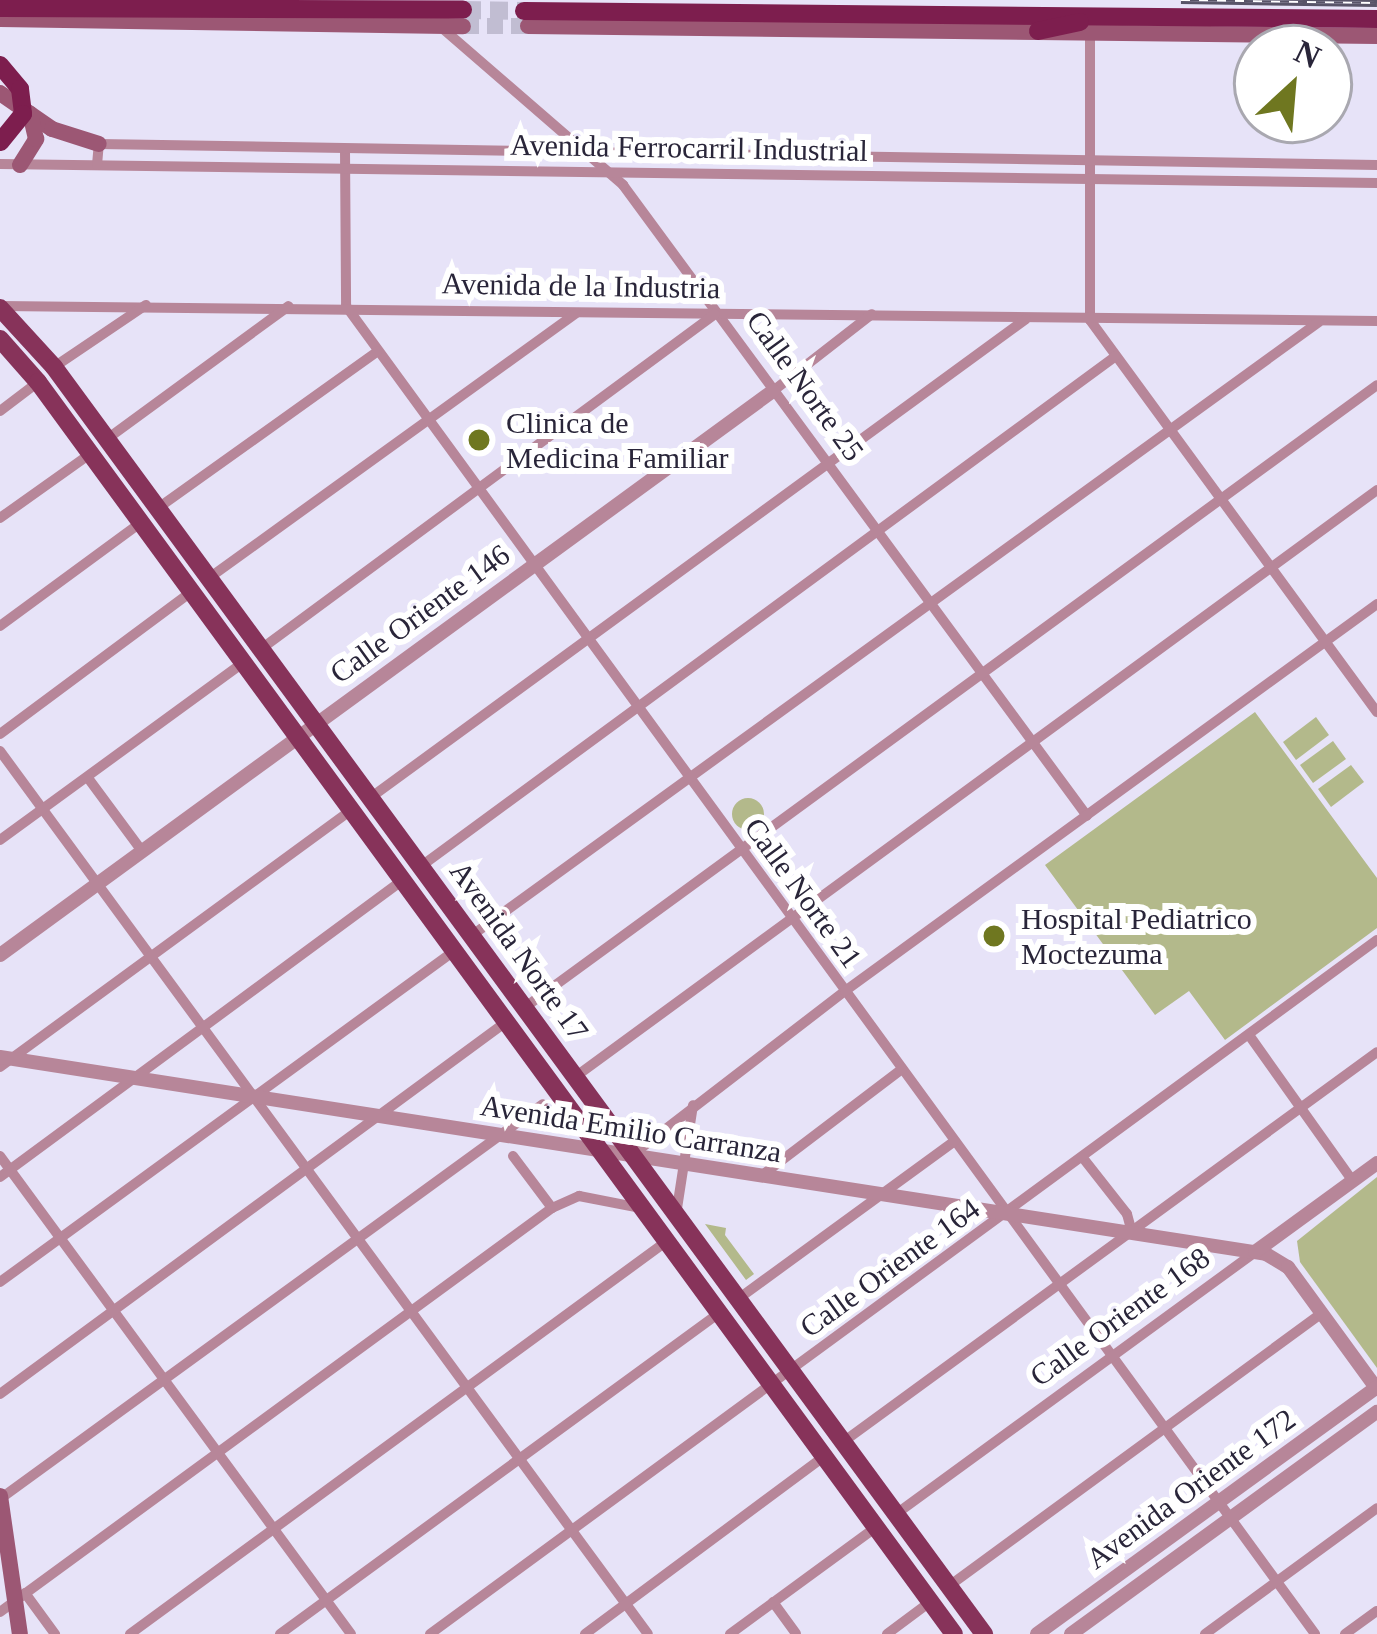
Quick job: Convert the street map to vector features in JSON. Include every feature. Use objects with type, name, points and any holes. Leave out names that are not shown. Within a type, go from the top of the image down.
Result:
[{"type":"highway","points":[[0,8],[358,9],[463,18]]},
{"type":"highway","points":[[358,9],[398,24]]},
{"type":"highway","points":[[526,18],[1116,14],[1377,19]]},
{"type":"highway","points":[[1038,31],[1116,14]]},
{"type":"highway","points":[[0,65],[20,89],[23,114],[0,142]]},
{"type":"main road","points":[[0,19],[439,25],[463,18]]},
{"type":"main road","points":[[526,18],[1377,36]]},
{"type":"main road","points":[[0,93],[70,137],[99,144]]},
{"type":"main road","points":[[20,165],[36,139],[29,114]]},
{"type":"main road","name":"Avenida Norte 17","points":[[0,307],[107,439],[984,1634]]},
{"type":"main road","name":"Avenida Norte 17","points":[[0,339],[38,382],[954,1634]]},
{"type":"main road","points":[[0,1498],[20,1596],[20,1634]]},
{"type":"street","name":"Calle Norte 25","points":[[439,25],[584,155],[611,172],[1087,816]]},
{"type":"street","points":[[1090,32],[1090,320],[1377,712]]},
{"type":"street","name":"Avenida Ferrocarril Industrial","points":[[99,144],[1377,165]]},
{"type":"street","points":[[98,165],[99,144]]},
{"type":"street","points":[[345,150],[346,306]]},
{"type":"street","name":"Avenida Ferrocarril Industrial","points":[[0,164],[1377,183]]},
{"type":"street","points":[[1323,164],[1324,181]]},
{"type":"street","points":[[54,368],[148,303]]},
{"type":"street","name":"Avenida de la Industria","points":[[0,307],[148,303],[1377,321]]},
{"type":"street","points":[[107,439],[290,305]]},
{"type":"street","name":"Calle Norte 21","points":[[346,306],[1315,1634]]},
{"type":"street","points":[[209,578],[578,312]]},
{"type":"street","points":[[260,649],[718,312]]},
{"type":"street","name":"Calle Oriente 146","points":[[0,956],[872,314]]},
{"type":"street","points":[[370,798],[1027,318]]},
{"type":"street","points":[[471,936],[1168,427],[1321,321]]},
{"type":"street","points":[[158,508],[377,352]]},
{"type":"street","points":[[420,867],[1116,356]]},
{"type":"street","points":[[0,411],[38,382]]},
{"type":"street","points":[[524,1007],[1377,385]]},
{"type":"street","points":[[0,518],[90,454]]},
{"type":"street","points":[[575,1077],[1377,490]]},
{"type":"street","points":[[0,626],[140,523]]},
{"type":"street","points":[[0,734],[191,592]]},
{"type":"street","points":[[632,1155],[845,992],[1377,604]]},
{"type":"street","points":[[0,840],[243,663]]},
{"type":"street","points":[[0,751],[648,1634]]},
{"type":"street","points":[[88,778],[142,851]]},
{"type":"street","points":[[4,1061],[350,811]]},
{"type":"street","points":[[5,1173],[402,881]]},
{"type":"street","name":"Calle Oriente 164","points":[[430,1634],[1377,940]]},
{"type":"street","points":[[0,1282],[454,951]]},
{"type":"street","points":[[0,1394],[506,1022]]},
{"type":"street","points":[[1249,1035],[1352,1180]]},
{"type":"street","points":[[843,1442],[1377,1052]]},
{"type":"street","name":"Avenida Emilio Carranza","points":[[4,1061],[1255,1252]]},
{"type":"street","points":[[761,1176],[902,1069]]},
{"type":"street","points":[[0,1498],[543,1104]]},
{"type":"street","points":[[676,1215],[693,1105]]},
{"type":"street","points":[[738,1299],[955,1141]]},
{"type":"street","points":[[0,1156],[5,1173],[61,1239],[351,1634]]},
{"type":"street","points":[[513,1156],[552,1208]]},
{"type":"street","points":[[1083,1157],[1127,1214],[1132,1233]]},
{"type":"street","name":"Calle Oriente 168","points":[[896,1514],[1377,1163]]},
{"type":"street","points":[[0,1612],[552,1208],[580,1196],[643,1208]]},
{"type":"street","points":[[130,1634],[667,1241]]},
{"type":"street","points":[[1255,1252],[1288,1267],[1377,1388]]},
{"type":"street","points":[[280,1634],[719,1313]]},
{"type":"street","points":[[949,1586],[1322,1313]]},
{"type":"street","name":"Avenida Oriente 172","points":[[1037,1634],[1377,1388]]},
{"type":"street","name":"Avenida Oriente 172","points":[[1071,1634],[1377,1412]]},
{"type":"street","points":[[585,1634],[825,1456]]},
{"type":"street","points":[[1205,1634],[1377,1508]]},
{"type":"street","points":[[730,1634],[876,1527]]},
{"type":"street","points":[[20,1596],[55,1634]]},
{"type":"street","points":[[772,1602],[796,1634]]},
{"type":"street","points":[[887,1634],[930,1602]]},
{"type":"street","points":[[1346,1634],[1377,1611]]},
{"type":"green space","points":[[1255,712],[1377,878],[1377,928],[1225,1040],[1189,991],[1155,1015],[1045,865]]},
{"type":"green space","points":[[1316,717],[1329,735],[1296,760],[1283,742]]},
{"type":"green space","points":[[1333,741],[1346,759],[1313,783],[1300,765]]},
{"type":"green space","points":[[1351,765],[1364,782],[1331,807],[1318,789]]},
{"type":"green space","points":[[748,798],[759,803],[764,814],[759,825],[748,830],[737,825],[732,814],[737,803]]},
{"type":"green space","points":[[1377,1177],[1377,1368],[1300,1262],[1297,1241]]},
{"type":"green space","points":[[705,1224],[726,1228],[725,1235],[754,1274],[746,1280]]},
{"type":"tunnel","points":[[463,10],[524,11]]},
{"type":"tunnel","points":[[463,26],[528,26]]},
{"type":"railway","points":[[1181,0],[1377,3]]},
{"type":"place","name":"Clinica de Medicina Familiar","points":[[479,440]]},
{"type":"place","name":"Hospital Pediatrico Moctezuma","points":[[994,936]]}]
